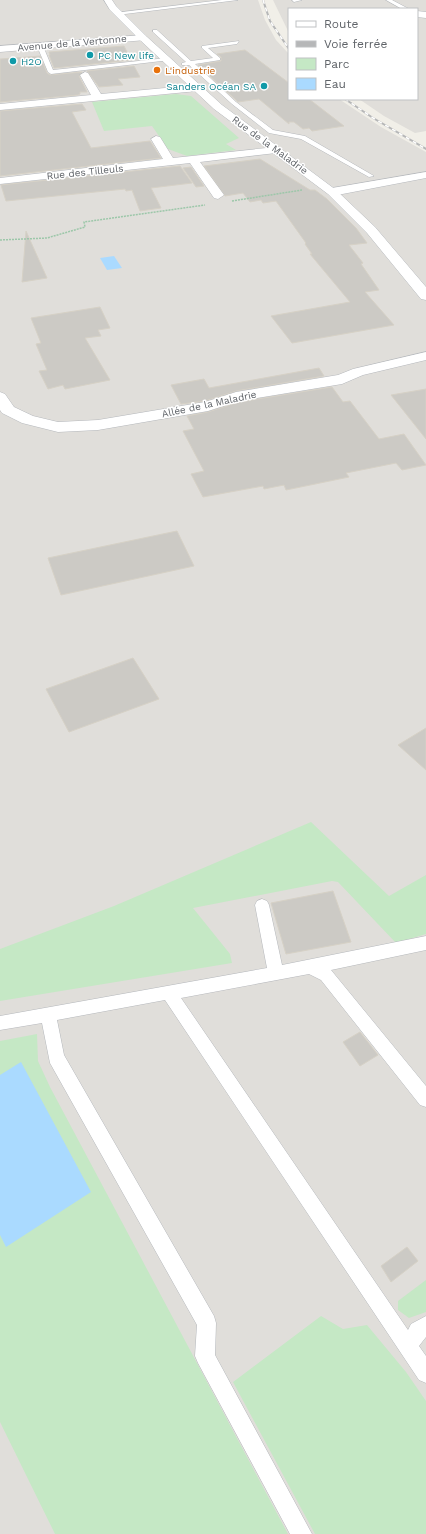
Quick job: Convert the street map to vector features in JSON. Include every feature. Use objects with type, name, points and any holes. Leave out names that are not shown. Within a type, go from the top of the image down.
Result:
[{"type":"street","name":"Rue de la Maladrie","points":[[108,0],[117,12],[143,38],[197,88],[253,133],[332,192],[371,230],[423,290]]},
{"type":"street","name":"Avenue de la Vertonne","points":[[0,49],[143,38]]},
{"type":"street","points":[[85,75],[98,98]]},
{"type":"street","points":[[0,108],[197,88]]},
{"type":"street","points":[[156,139],[170,162]]},
{"type":"street","name":"Rue des Tilleuls","points":[[0,181],[276,150]]},
{"type":"street","points":[[193,160],[218,195]]},
{"type":"street","points":[[332,192],[426,175]]},
{"type":"street","name":"Allée de la Maladrie","points":[[0,397],[8,410],[28,420],[58,427],[98,425],[208,406],[236,397],[342,379],[358,372],[426,356]]},
{"type":"lane","points":[[117,12],[236,0]]},
{"type":"lane","points":[[388,0],[404,8]]},
{"type":"lane","points":[[154,31],[234,103],[269,131]]},
{"type":"lane","points":[[40,46],[51,72],[169,63],[190,63],[218,59],[204,47],[237,42]]},
{"type":"lane","points":[[253,133],[269,131],[303,137],[371,176]]},
{"type":"lane","points":[[262,905],[276,973]]},
{"type":"lane","points":[[0,1023],[310,967],[426,942]]},
{"type":"lane","points":[[310,967],[326,975],[426,1099]]},
{"type":"lane","points":[[168,992],[426,1372]]},
{"type":"lane","points":[[48,1015],[56,1057],[207,1323],[205,1356],[301,1534]]},
{"type":"lane","points":[[408,1346],[418,1331],[426,1325]]},
{"type":"path","points":[[0,240],[47,238],[85,226],[84,222]]},
{"type":"shaded area","points":[[0,0],[258,0],[265,20],[276,40],[288,53],[288,100],[340,100],[381,127],[426,152],[426,1534],[0,1534]]},
{"type":"shaded area","points":[[273,0],[426,0],[426,131],[415,133],[384,116],[360,100],[418,100],[418,8],[288,8],[288,31]]},
{"type":"green space","points":[[176,94],[191,96],[239,138],[226,144],[236,150],[187,156],[168,149],[152,126],[104,131],[92,102]]},
{"type":"green space","points":[[311,822],[389,896],[426,875],[426,934],[396,943],[338,882],[332,881],[193,908],[230,954],[232,963],[0,1001],[0,949],[114,906]]},
{"type":"green space","points":[[37,1034],[38,1061],[50,1087],[288,1534],[55,1534],[0,1422],[0,1041]]},
{"type":"green space","points":[[426,1280],[426,1312],[409,1318],[398,1310],[398,1301]]},
{"type":"green space","points":[[321,1316],[343,1329],[367,1325],[406,1372],[426,1401],[426,1534],[315,1534],[233,1382]]},
{"type":"water","points":[[114,256],[122,268],[107,270],[100,258]]},
{"type":"water","points":[[21,1062],[91,1192],[6,1247],[0,1235],[0,1075]]},
{"type":"building","name":"PC New life","points":[[124,46],[131,60],[54,68],[49,55],[49,52]]},
{"type":"building","name":"Sanders Océan SA","points":[[245,50],[288,82],[288,100],[310,100],[344,126],[312,131],[309,128],[303,129],[294,122],[289,122],[289,124],[259,99],[238,102],[198,65],[221,61],[221,57],[217,54]]},
{"type":"building","points":[[40,56],[47,73],[50,75],[82,72],[79,76],[87,92],[80,92],[78,95],[0,102],[0,59]]},
{"type":"building","points":[[134,66],[140,77],[118,79],[123,85],[99,87],[87,71]]},
{"type":"building","points":[[82,104],[86,110],[72,112],[91,148],[150,141],[161,158],[0,176],[0,111]]},
{"type":"building","points":[[260,159],[310,190],[315,190],[327,199],[356,228],[367,243],[349,245],[363,263],[361,264],[379,290],[365,292],[394,325],[292,343],[271,316],[350,302],[310,254],[312,254],[305,244],[306,243],[276,201],[263,203],[261,200],[250,202],[243,193],[225,196],[204,166]]},
{"type":"building","points":[[180,166],[192,183],[151,188],[161,208],[140,211],[132,190],[126,191],[125,189],[6,201],[1,185]]},
{"type":"building","points":[[191,167],[204,186],[196,187],[183,168]]},
{"type":"building","points":[[26,231],[47,278],[22,282]]},
{"type":"building","points":[[100,307],[110,328],[98,330],[101,336],[85,338],[110,380],[65,389],[63,385],[48,389],[39,371],[47,370],[36,344],[41,343],[31,318]]},
{"type":"building","points":[[319,368],[324,376],[236,391],[205,401],[181,404],[171,385],[204,379],[209,388]]},
{"type":"building","points":[[332,387],[343,402],[350,401],[379,439],[404,434],[426,465],[402,470],[396,463],[346,473],[349,477],[286,490],[284,485],[264,489],[263,486],[203,497],[191,474],[204,471],[183,431],[194,429],[187,416],[208,412],[239,402]]},
{"type":"building","points":[[426,389],[426,439],[391,395]]},
{"type":"building","points":[[177,531],[194,566],[61,595],[48,558]]},
{"type":"building","points":[[133,658],[159,699],[69,732],[46,689]]},
{"type":"building","points":[[426,728],[426,770],[398,745]]},
{"type":"building","points":[[333,891],[351,942],[286,954],[271,903]]},
{"type":"building","points":[[360,1032],[378,1055],[360,1066],[343,1042]]},
{"type":"building","points":[[407,1247],[418,1261],[391,1282],[381,1266]]},
{"type":"railway","points":[[263,0],[270,21],[288,48]]},
{"type":"railway","points":[[346,100],[373,118],[426,149]]},
{"type":"place","name":"PC New life","points":[[90,55]]},
{"type":"place","name":"H2O","points":[[13,61]]},
{"type":"place","name":"L'industrie","points":[[157,70]]},
{"type":"place","name":"Sanders Océan SA","points":[[264,86]]}]
